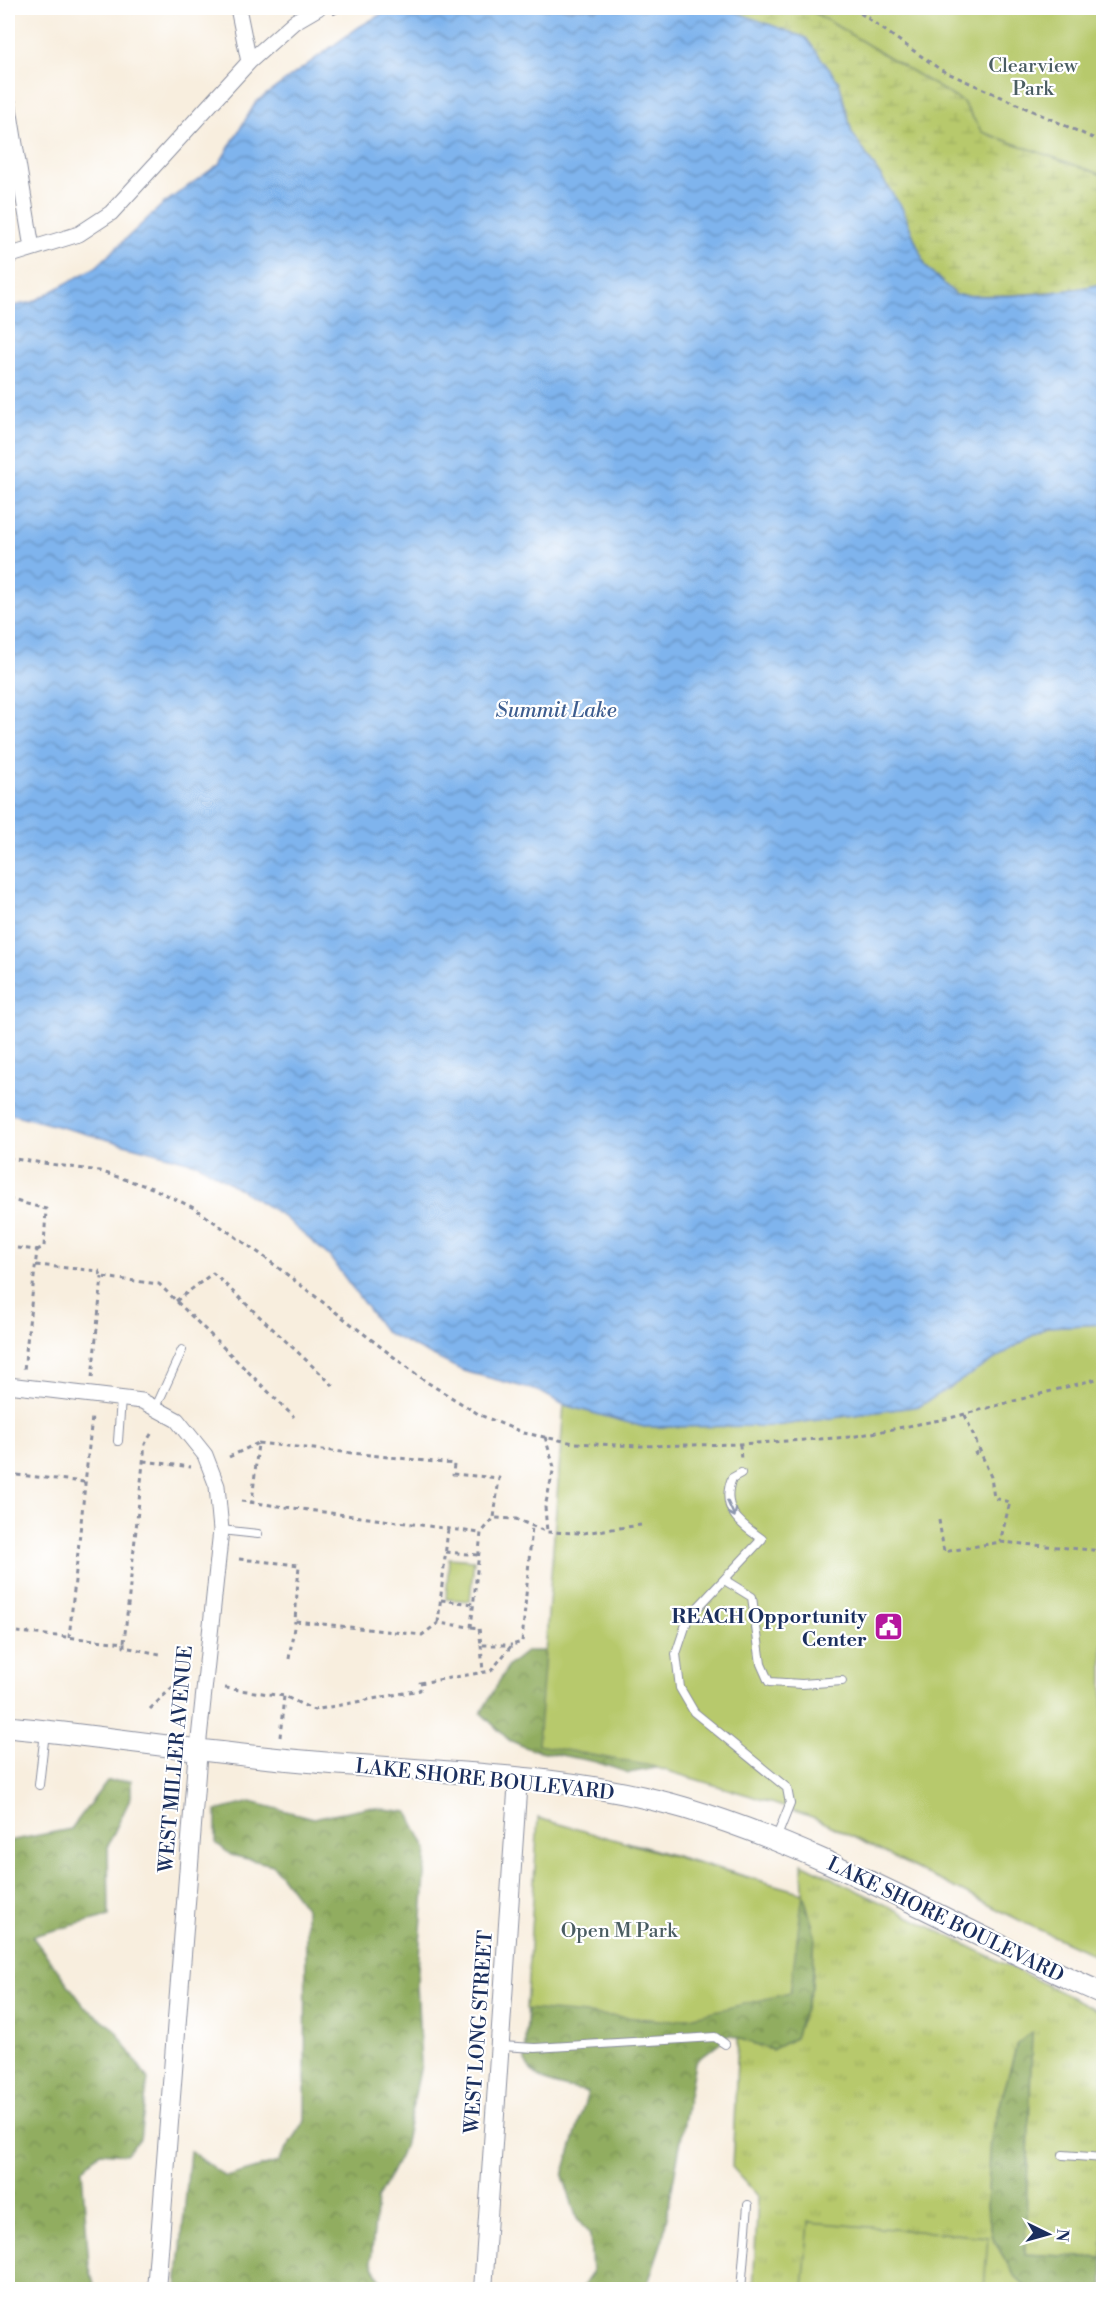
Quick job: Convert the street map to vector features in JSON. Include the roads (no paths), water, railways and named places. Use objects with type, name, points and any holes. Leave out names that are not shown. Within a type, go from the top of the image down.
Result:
[{"type":"main road","name":"LAKE SHORE BOULEVARD","points":[[8,1726],[314,1762],[518,1778],[630,1794],[776,1839],[859,1875],[1104,1994]]},
{"type":"street","points":[[238,8],[249,62]]},
{"type":"street","points":[[8,256],[79,234],[111,213],[249,62],[294,22],[318,8]]},
{"type":"street","points":[[8,102],[32,249]]},
{"type":"street","name":"WEST MILLER AVENUE","points":[[8,1385],[142,1401],[156,1407],[177,1420],[205,1455],[217,1486],[220,1530],[198,1748],[156,2289]]},
{"type":"street","name":"WEST LONG STREET","points":[[483,2289],[518,1778]]},
{"type":"lane","points":[[156,1407],[182,1350]]},
{"type":"lane","points":[[118,1441],[122,1399]]},
{"type":"lane","points":[[741,1473],[732,1478],[727,1501],[732,1515],[762,1539],[726,1581],[688,1618],[676,1654],[680,1688],[694,1712],[787,1788],[789,1804],[776,1839]]},
{"type":"lane","points":[[220,1530],[258,1534]]},
{"type":"lane","points":[[726,1581],[752,1598],[761,1664],[770,1682],[802,1684],[842,1681]]},
{"type":"lane","points":[[39,1785],[45,1730]]},
{"type":"lane","points":[[500,2046],[535,2048],[715,2037],[725,2044]]},
{"type":"lane","points":[[1063,2155],[1104,2158]]},
{"type":"lane","points":[[741,2289],[748,2205]]},
{"type":"water","name":"Summit Lake","points":[[392,8],[725,8],[806,38],[839,82],[852,133],[902,208],[926,267],[956,295],[1030,294],[1103,284],[1103,1324],[1046,1327],[920,1406],[775,1426],[644,1427],[564,1405],[539,1391],[463,1371],[385,1332],[329,1256],[280,1214],[199,1164],[8,1113],[8,307],[33,302],[96,267],[163,204],[219,164],[256,102],[359,27]]},
{"type":"place","name":"REACH Opportunity Center","points":[[888,1627]]},
{"type":"park label","name":"Clearview Park","points":[[1033,76]]},
{"type":"park label","name":"Open M Park","points":[[619,1930]]}]
